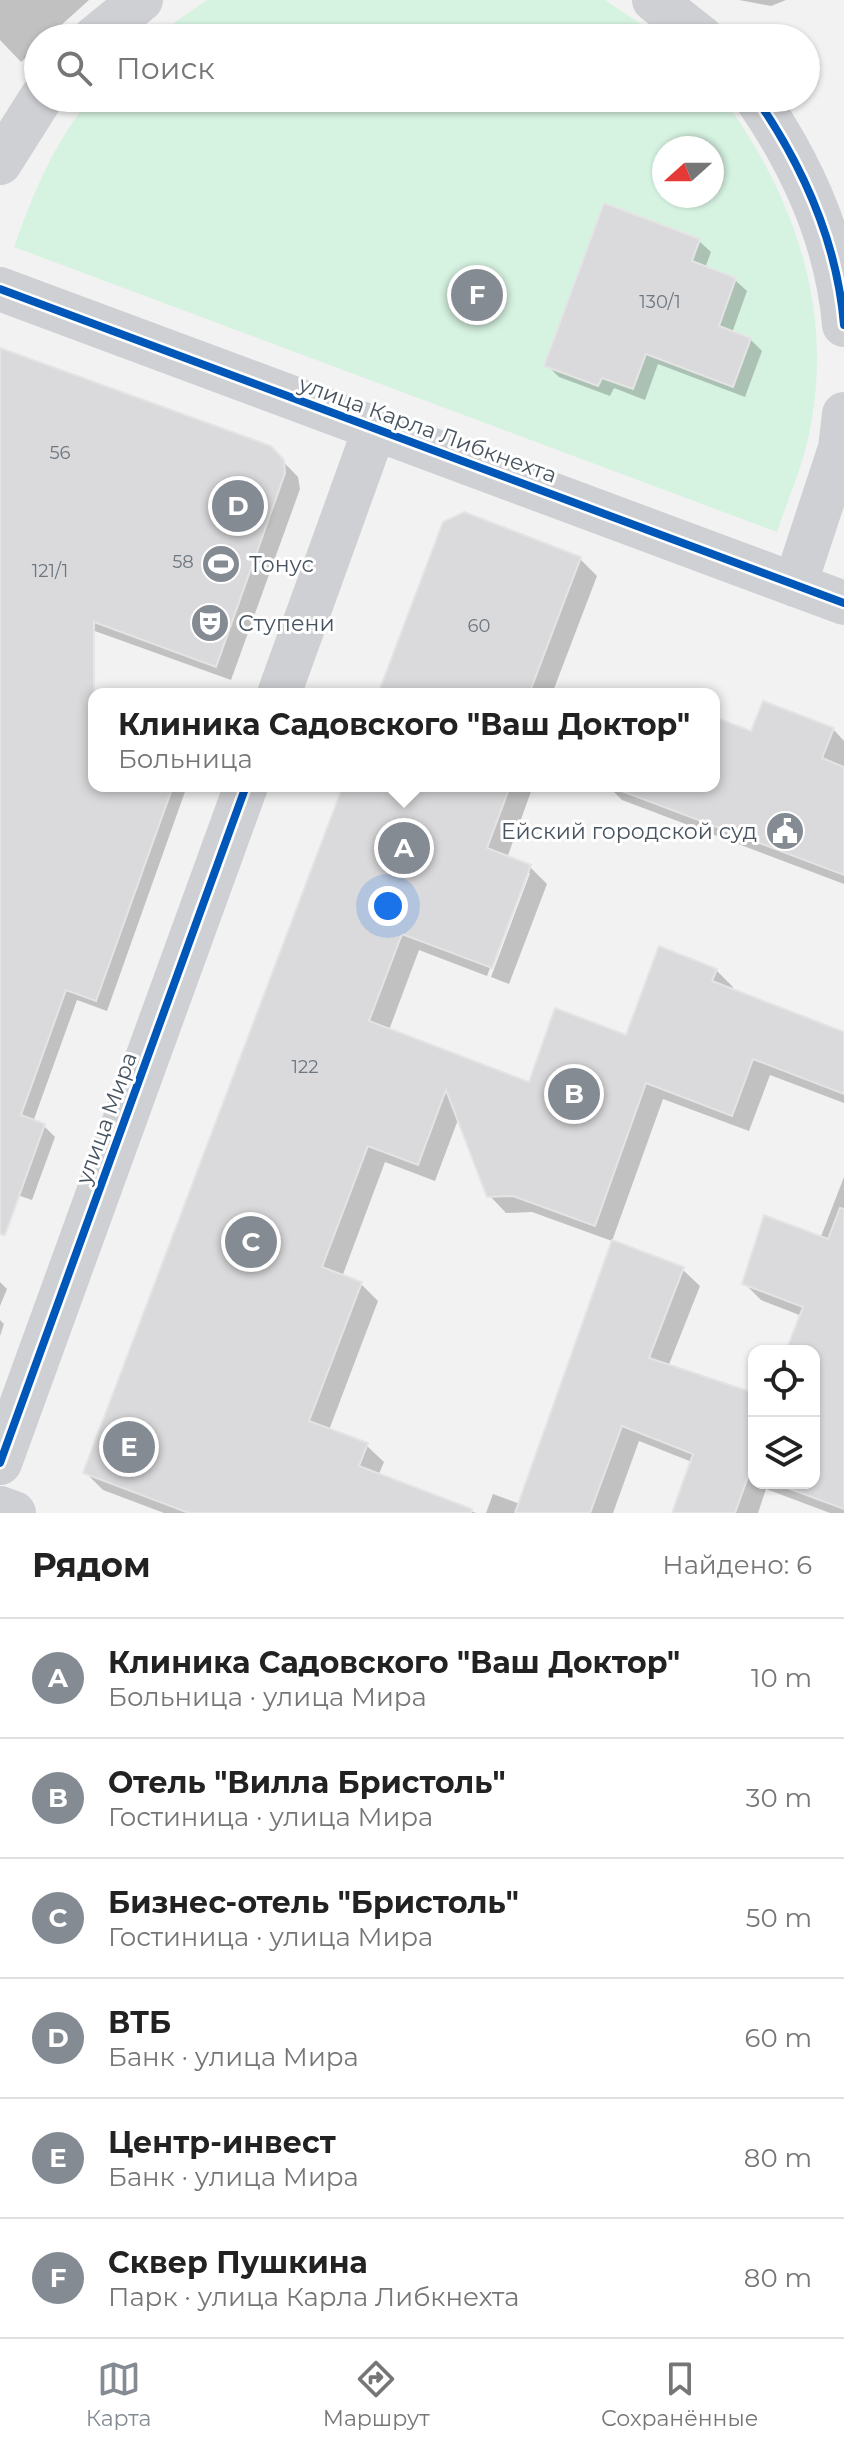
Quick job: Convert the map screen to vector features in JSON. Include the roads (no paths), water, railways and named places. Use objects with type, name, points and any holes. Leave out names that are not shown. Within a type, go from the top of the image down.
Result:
[{"type":"street","points":[[111,24],[141,0]]},
{"type":"street","points":[[654,0],[684,24]]},
{"type":"street","points":[[0,163],[32,112]]},
{"type":"street","points":[[765,112],[804,177],[822,222],[836,273],[844,325]]},
{"type":"street","name":"улица Карла Либкнехта","points":[[0,289],[844,603]]},
{"type":"street","points":[[795,585],[840,448],[844,414]]},
{"type":"street","points":[[281,688],[375,428]]},
{"type":"street","name":"улица Мира","points":[[0,1463],[244,792]]},
{"type":"street","points":[[0,1508],[14,1513]]},
{"type":"place","name":"Сквер Пушкина","points":[[477,295]]},
{"type":"place","name":"ВТБ","points":[[238,506]]},
{"type":"place","name":"Тонус","points":[[221,564]]},
{"type":"place","name":"Ступени","points":[[210,623]]},
{"type":"place","name":"Ейский городской суд","points":[[785,831]]},
{"type":"place","name":"Клиника Садовского \"Ваш Доктор\"","points":[[404,848]]},
{"type":"place","name":"Отель \"Вилла Бристоль\"","points":[[574,1094]]},
{"type":"place","name":"Бизнес-отель \"Бристоль\"","points":[[251,1242]]},
{"type":"place","name":"Центр-инвест","points":[[129,1447]]}]
